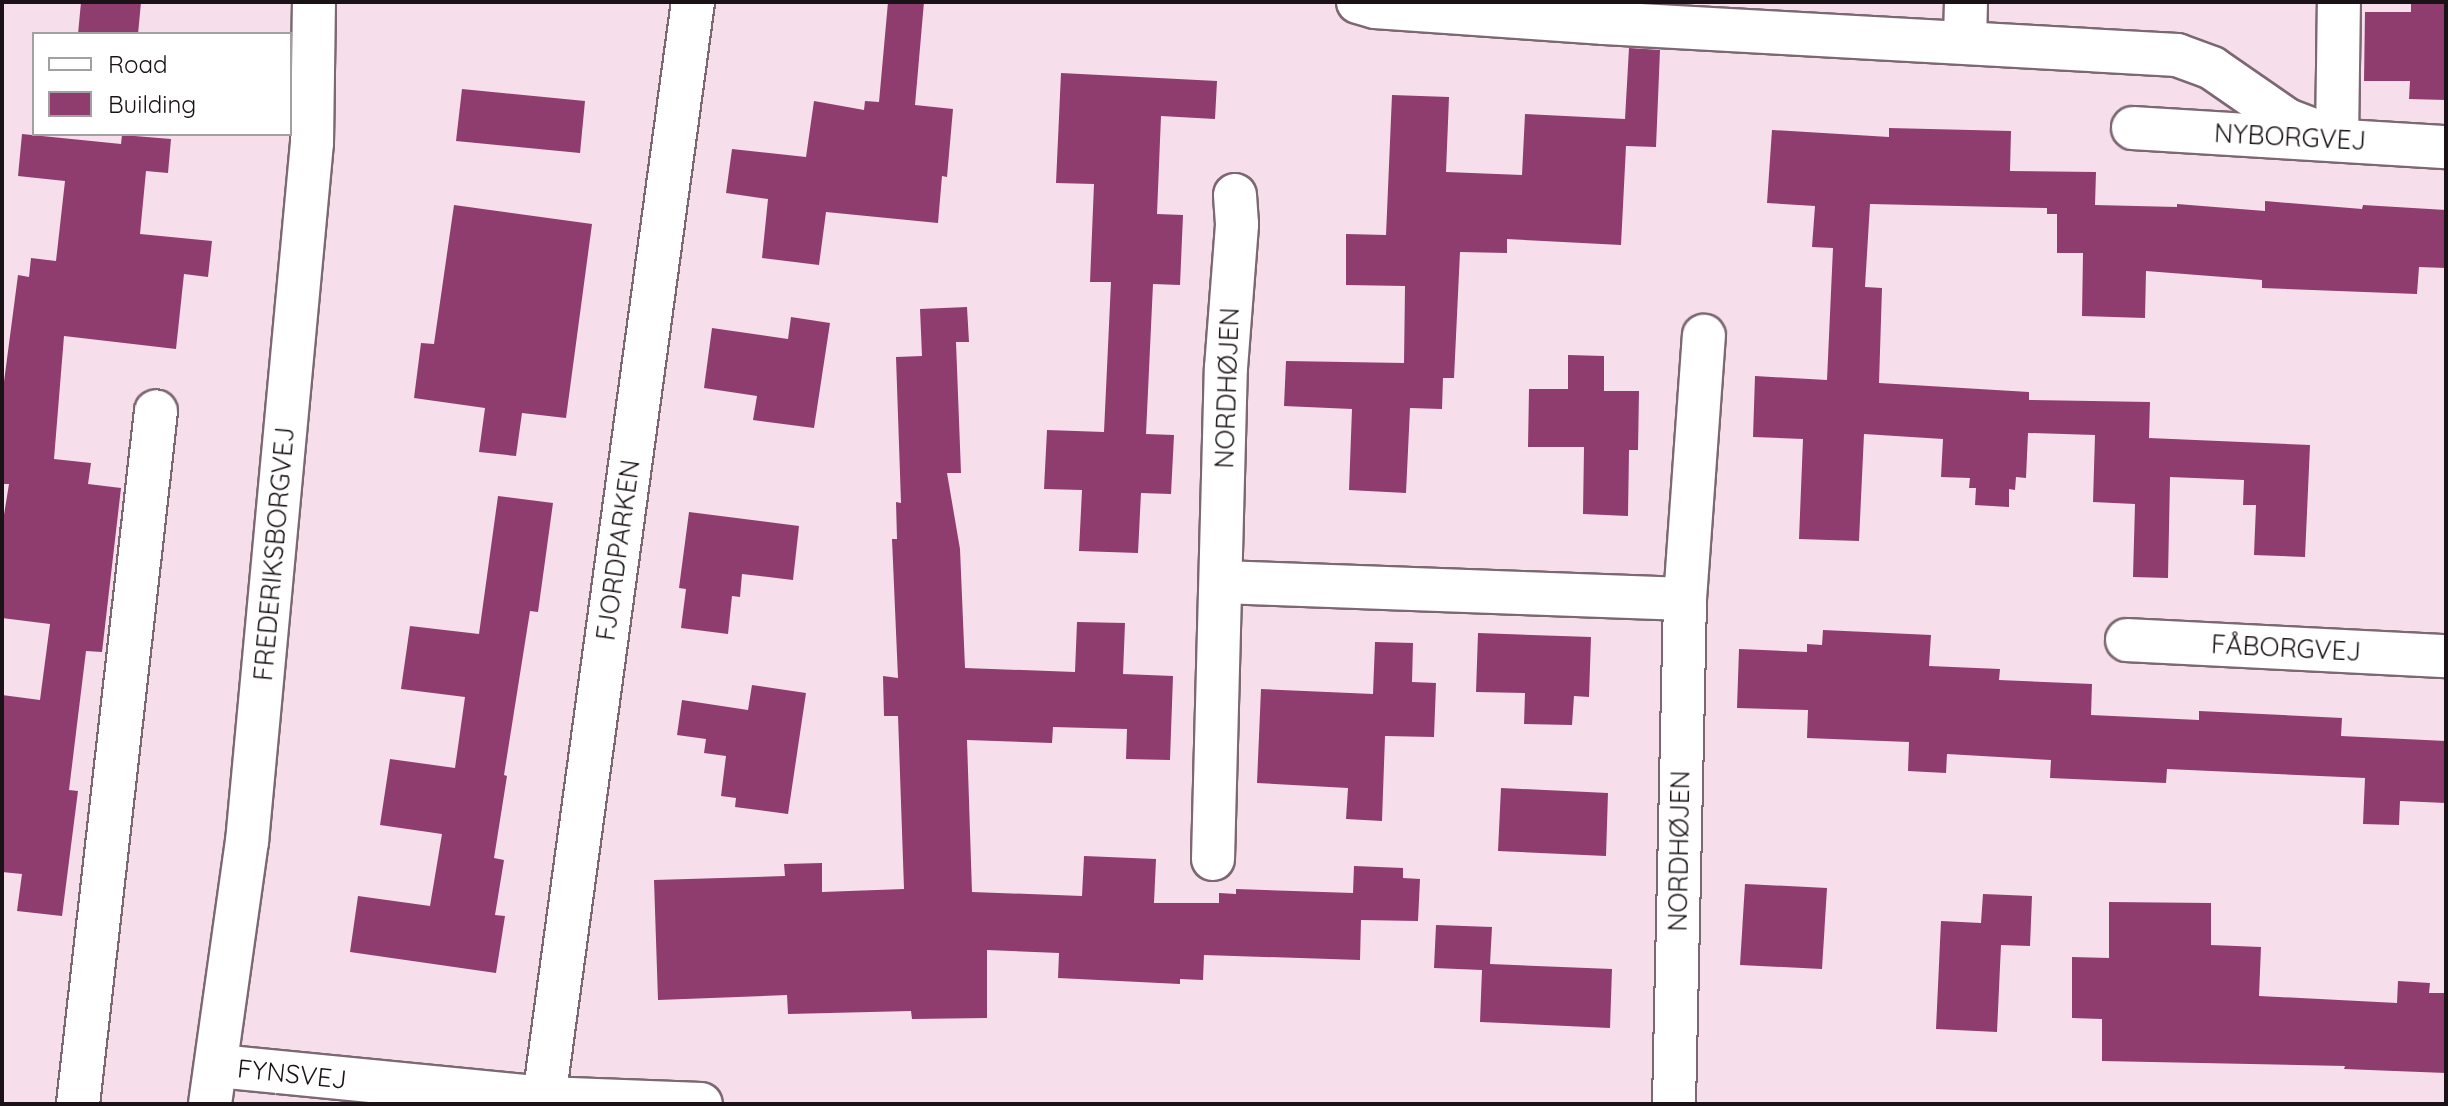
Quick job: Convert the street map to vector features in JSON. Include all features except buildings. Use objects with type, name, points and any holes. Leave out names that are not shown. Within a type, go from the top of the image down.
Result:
[{"type":"street","name":"FREDERIKSBORGVEJ","points":[[214,1085],[247,842],[312,143],[314,2]]},
{"type":"street","name":"FJORDPARKEN","points":[[544,1098],[693,2]]},
{"type":"street","points":[[1358,2],[1375,7],[1966,22],[2177,55],[2212,68],[2287,120],[2337,139],[2339,2]]},
{"type":"street","name":"NYBORGVEJ","points":[[2133,128],[2446,147]]},
{"type":"street","name":"NORDHØJEN","points":[[1213,859],[1226,368],[1237,224],[1235,195]]},
{"type":"street","name":"NORDHØJEN","points":[[1674,1104],[1685,599],[1704,336]]},
{"type":"street","points":[[78,1104],[156,411]]},
{"type":"street","points":[[1222,582],[1685,599]]},
{"type":"street","name":"FÅBORGVEJ","points":[[2127,640],[2446,656]]},
{"type":"street","name":"FYNSVEJ","points":[[214,1085],[701,1104]]}]
